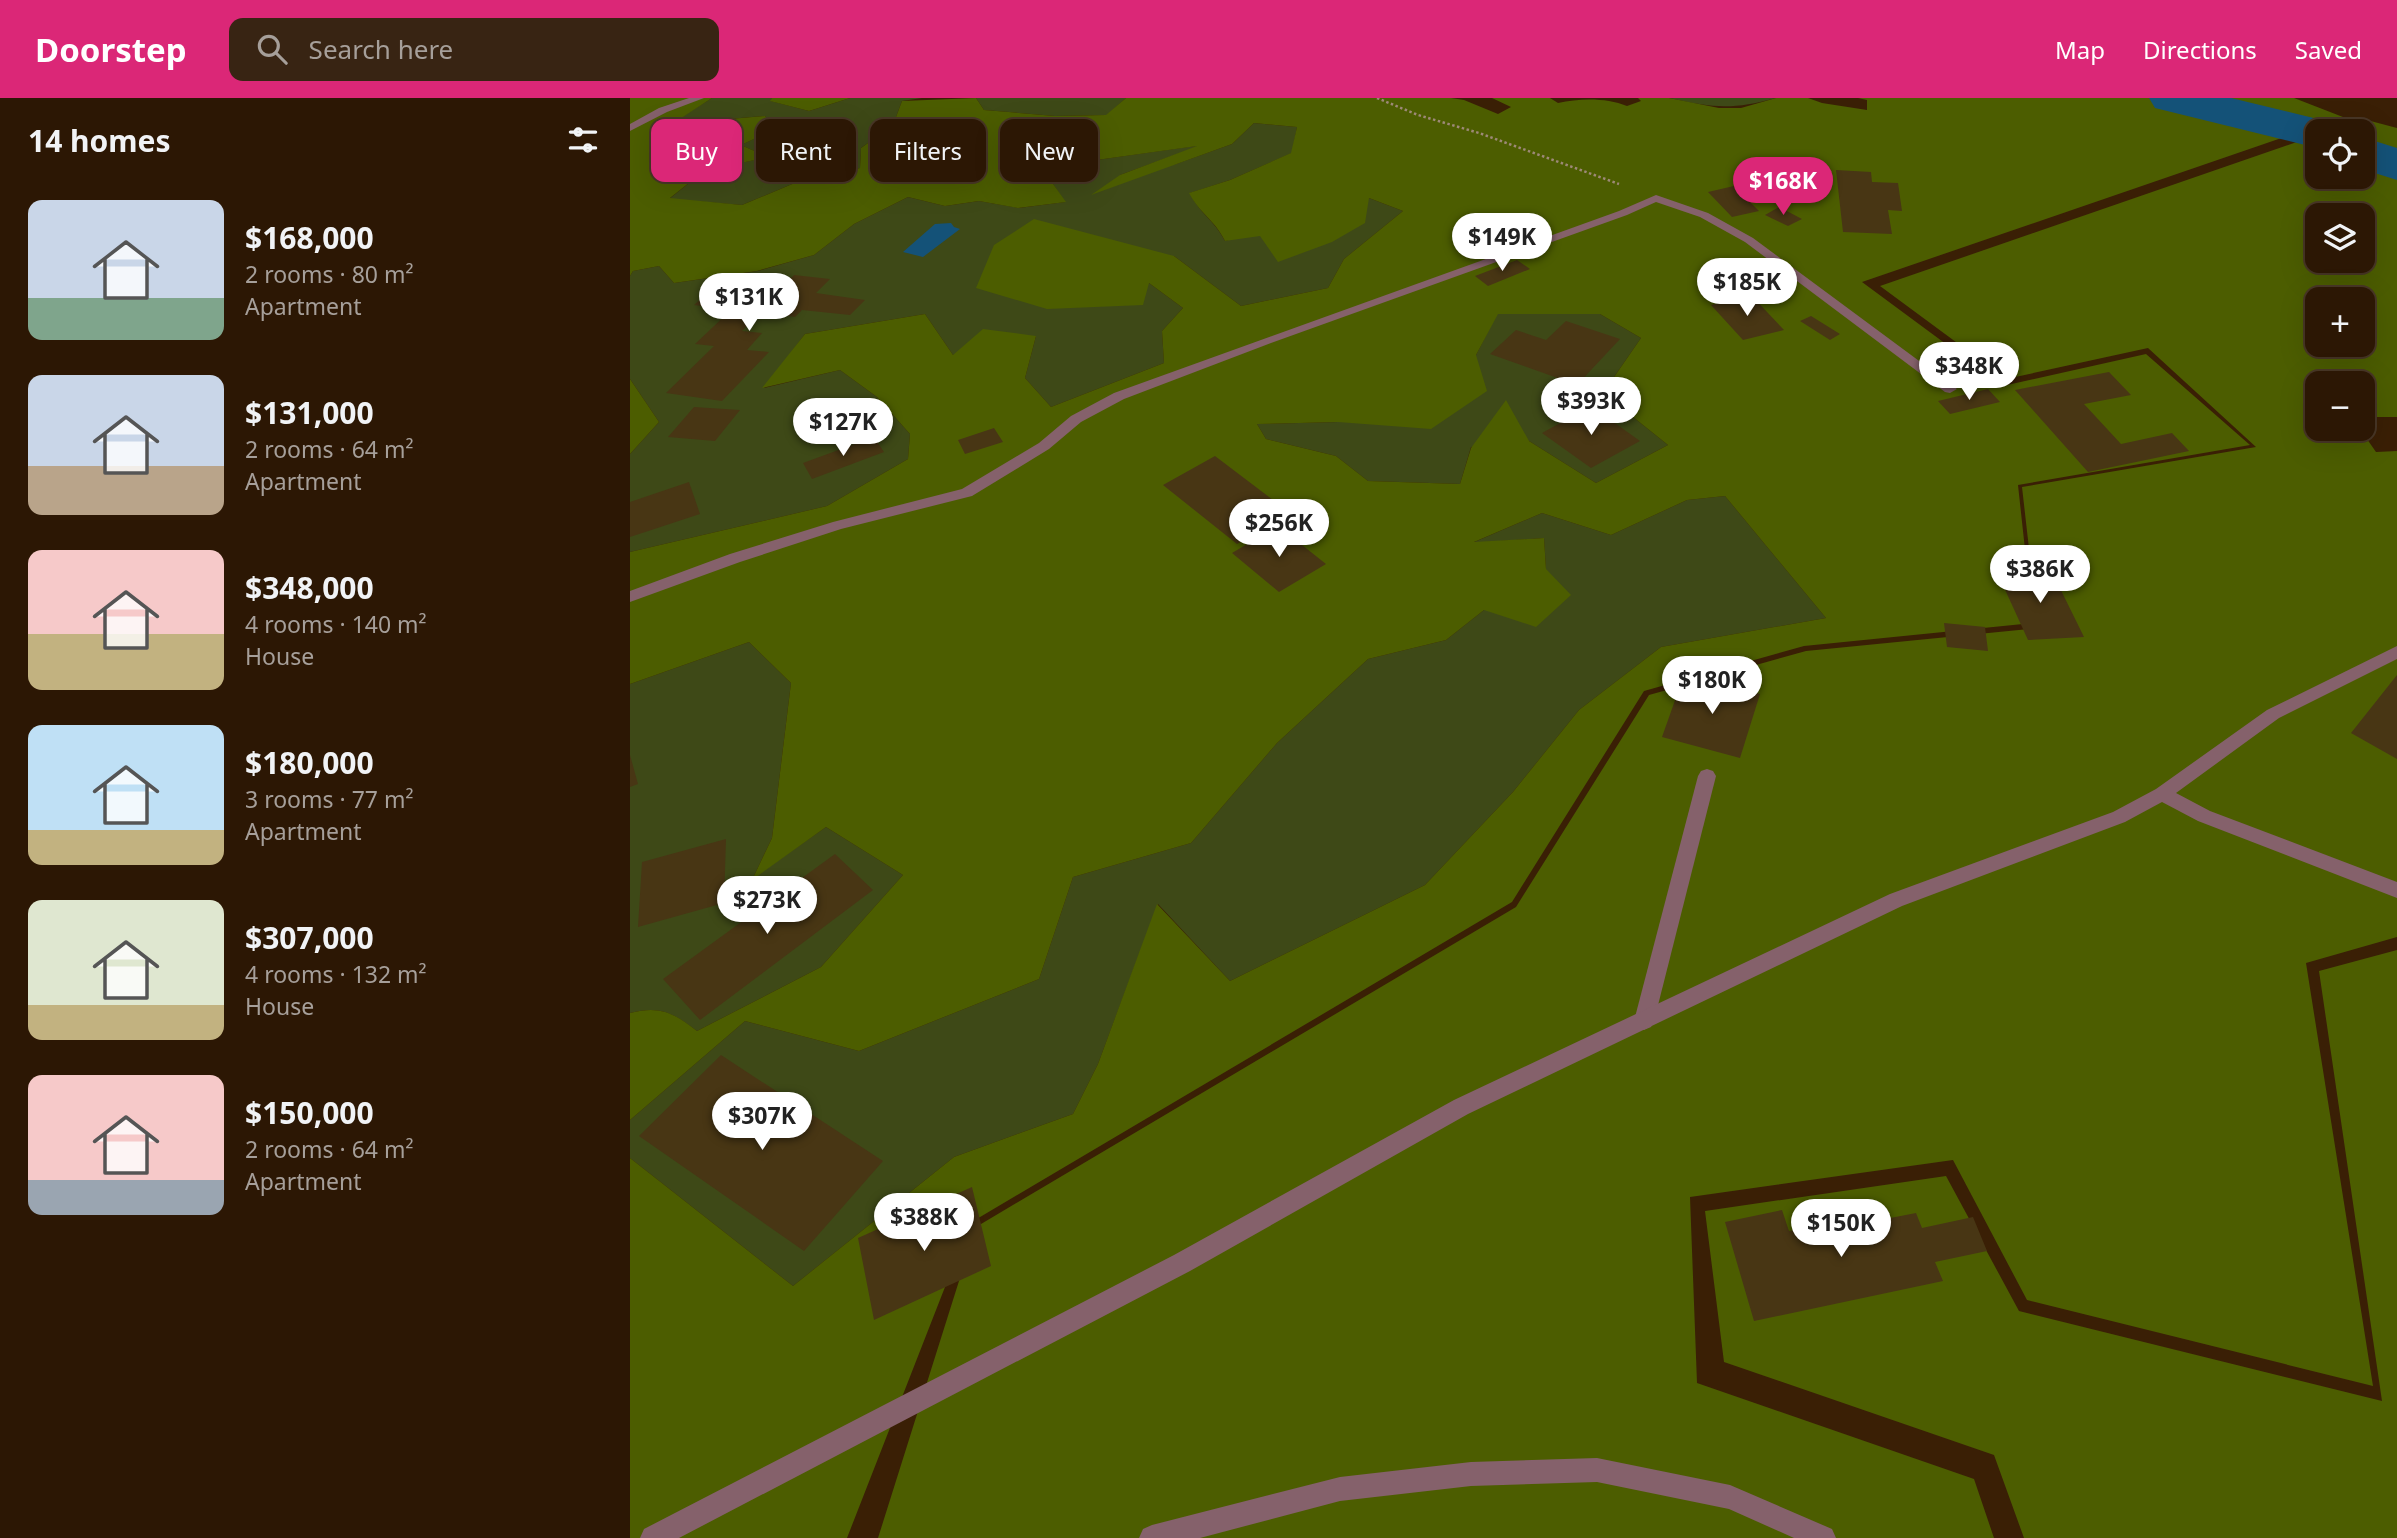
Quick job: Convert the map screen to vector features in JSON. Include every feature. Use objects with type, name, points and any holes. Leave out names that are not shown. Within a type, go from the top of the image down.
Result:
[{"type":"street","points":[[630,128],[663,110],[699,98]]},
{"type":"street","points":[[630,597],[735,558],[838,525],[967,493],[1044,446],[1076,419],[1119,396],[1280,335],[1623,213],[1656,198],[1704,215],[1749,240],[1950,389]]},
{"type":"street","points":[[653,1538],[1182,1263],[1461,1107],[1896,900],[2119,817],[2162,794],[2273,714],[2397,652]]},
{"type":"street","points":[[1644,1021],[1707,776]]},
{"type":"street","points":[[2162,794],[2204,817],[2397,890]]},
{"type":"street","points":[[1152,1538],[1340,1489],[1471,1474],[1597,1470],[1730,1497],[1823,1538]]},
{"type":"path","points":[[1377,98],[1418,116],[1479,133],[1656,198]]},
{"type":"green space","points":[[630,98],[712,98],[680,119],[651,119],[651,182],[690,182],[670,198],[742,205],[797,182],[856,182],[861,148],[870,142],[870,182],[986,182],[986,119],[895,119],[902,101],[976,98],[984,110],[1055,116],[1106,115],[1126,98],[1451,98],[1464,100],[1498,114],[1511,107],[1492,98],[1550,98],[1558,103],[1576,100],[1611,101],[1627,106],[1641,101],[1638,98],[1669,98],[1719,108],[1741,108],[1776,98],[1808,98],[1822,103],[1867,110],[1867,100],[1858,98],[2294,98],[2343,117],[2305,119],[2305,130],[1862,282],[1996,381],[2007,385],[2146,354],[2250,445],[2018,485],[2033,623],[1804,646],[1644,691],[1512,902],[970,1223],[847,1538],[630,1538],[630,1158],[793,1286],[954,1157],[1073,1114],[1098,1064],[1157,904],[1230,981],[1425,885],[1513,792],[1579,710],[1661,647],[1826,618],[1725,496],[1687,500],[1611,535],[1542,513],[1474,542],[1544,538],[1546,569],[1571,595],[1536,627],[1484,610],[1446,640],[1368,659],[1277,743],[1191,843],[1073,877],[1039,979],[859,1051],[745,1021],[630,1120],[630,1013],[650,1010],[666,1012],[697,1031],[821,967],[903,875],[826,827],[752,880],[772,838],[791,683],[749,642],[630,684],[630,552],[827,506],[908,459],[910,434],[877,397],[840,370],[762,388],[805,334],[925,314],[953,355],[983,329],[1036,336],[1025,378],[1051,407],[1164,363],[1162,331],[1183,308],[1149,283],[1143,305],[1047,309],[976,288],[994,245],[1034,219],[1174,256],[1241,306],[1328,288],[1344,259],[1403,211],[1369,198],[1365,223],[1332,242],[1278,262],[1260,236],[1225,241],[1189,193],[1230,180],[1291,153],[1297,127],[1254,123],[1232,144],[1091,195],[1120,175],[1197,146],[1098,160],[1098,119],[1000,119],[1000,182],[1052,182],[1066,202],[1018,208],[979,201],[945,206],[908,197],[854,224],[814,255],[757,271],[674,283],[659,266],[633,271],[630,276]],"holes":[[[1498,314],[1600,314],[1641,338],[1603,393],[1668,445],[1596,483],[1529,441],[1506,400],[1471,448],[1460,484],[1368,481],[1336,456],[1266,439],[1257,424],[1338,422],[1431,429],[1487,391],[1476,355]]]},
{"type":"green space","points":[[712,98],[772,98],[771,101],[809,111],[850,98],[922,98],[902,101],[895,119],[870,119],[870,142],[861,148],[860,168],[856,169],[856,119],[767,119],[765,116],[678,119]]},
{"type":"green space","points":[[772,98],[850,98],[809,111],[770,101]]},
{"type":"green space","points":[[976,98],[1126,98],[1107,115],[1055,116],[984,110]]},
{"type":"green space","points":[[1669,98],[1776,98],[1723,106]]},
{"type":"green space","points":[[765,116],[767,119],[756,119],[756,138],[742,145],[742,119],[730,119]]},
{"type":"green space","points":[[2375,122],[2397,128],[2397,417],[2375,417],[2375,371],[2305,371],[2305,441],[2368,441],[2376,452],[2397,451],[2397,937],[2306,963],[2373,1386],[2027,1300],[1953,1160],[1690,1197],[1697,1383],[1974,1479],[1994,1538],[878,1538],[976,1227],[1516,907],[1649,695],[1806,651],[2038,628],[2022,487],[2256,447],[2148,348],[2006,379],[1880,286],[2305,139],[2305,189],[2375,189]]},
{"type":"green space","points":[[1254,123],[1297,127],[1292,153],[1230,180],[1190,193],[1225,241],[1369,198],[1403,211],[1344,259],[1328,288],[1241,306],[1174,256],[1149,283],[1183,308],[1162,331],[1164,363],[1051,407],[1025,378],[1036,336],[953,355],[925,314],[805,334],[764,388],[840,370],[877,397],[910,434],[908,459],[827,506],[630,552],[630,454],[659,422],[630,379],[630,276],[633,271],[659,266],[674,283],[758,271],[814,255],[854,224],[908,197],[945,206],[979,201],[1019,208],[1065,202],[1052,182],[1098,182],[1098,160],[1202,145],[1120,175],[1176,164],[1232,144]]},
{"type":"green space","points":[[756,138],[756,152],[742,145]]},
{"type":"green space","points":[[742,145],[756,152],[756,160],[742,163]]},
{"type":"green space","points":[[756,159],[756,182],[797,182],[742,205],[669,199],[690,182],[742,182],[742,163]]},
{"type":"green space","points":[[1497,314],[1600,314],[1641,338],[1603,393],[1668,445],[1596,483],[1529,441],[1471,447],[1460,484],[1368,481],[1336,456],[1266,439],[1257,424],[1338,422],[1476,355]]},
{"type":"green space","points":[[630,379],[659,422],[630,454]]},
{"type":"green space","points":[[1725,496],[1826,618],[1661,647],[1579,710],[1513,792],[1425,885],[1230,981],[1158,904],[1098,1064],[1073,1114],[954,1157],[793,1286],[630,1158],[630,1120],[745,1021],[859,1051],[1039,979],[1073,877],[1191,843],[1277,743],[1368,659],[1446,640],[1484,610],[1546,569],[1544,538],[1472,543],[1542,513],[1611,535],[1687,500]]},
{"type":"green space","points":[[749,642],[791,683],[772,838],[753,878],[826,827],[903,875],[821,967],[697,1031],[666,1012],[650,1010],[630,1013],[630,684]]},
{"type":"green space","points":[[2397,950],[2397,1538],[2024,1538],[1994,1455],[1724,1362],[1705,1211],[1946,1176],[2019,1311],[2382,1401],[2319,971]]},
{"type":"water","points":[[951,223],[960,229],[923,257],[903,252],[935,224]]},
{"type":"building","points":[[1836,170],[1871,172],[1872,182],[1898,183],[1902,211],[1888,210],[1892,234],[1843,232]]},
{"type":"building","points":[[1734,186],[1759,211],[1732,217],[1708,192]]},
{"type":"building","points":[[1779,207],[1802,219],[1788,226],[1765,215]]},
{"type":"building","points":[[1517,260],[1530,269],[1488,286],[1475,276]]},
{"type":"building","points":[[794,275],[830,279],[816,293],[865,300],[850,315],[802,310],[795,317],[761,312],[742,331],[762,333],[747,350],[769,352],[722,401],[666,393],[714,346],[695,344],[731,310],[694,305],[713,288],[774,295]]},
{"type":"building","points":[[1751,295],[1784,330],[1743,340],[1711,305]]},
{"type":"building","points":[[1811,316],[1840,334],[1830,340],[1800,321]]},
{"type":"building","points":[[1566,321],[1620,339],[1577,385],[1490,354],[1516,330],[1546,340]]},
{"type":"building","points":[[2109,372],[2131,395],[2084,404],[2121,444],[2172,433],[2189,451],[2088,472],[2015,390]]},
{"type":"building","points":[[1988,389],[2000,402],[1950,414],[1938,401]]},
{"type":"building","points":[[1591,406],[1640,441],[1591,468],[1542,433]]},
{"type":"building","points":[[694,407],[740,410],[715,441],[668,437]]},
{"type":"building","points":[[994,428],[1003,442],[965,454],[958,440]]},
{"type":"building","points":[[874,437],[884,452],[812,479],[803,463]]},
{"type":"building","points":[[1215,456],[1290,513],[1237,544],[1163,485]]},
{"type":"building","points":[[689,482],[700,514],[630,537],[630,502]]},
{"type":"building","points":[[1278,526],[1326,564],[1279,592],[1232,553]]},
{"type":"building","points":[[2050,568],[2084,637],[2028,640],[1997,572]]},
{"type":"building","points":[[1944,623],[1985,627],[1988,651],[1947,647]]},
{"type":"building","points":[[1684,675],[1760,694],[1740,758],[1662,737]]},
{"type":"building","points":[[2397,675],[2397,759],[2351,733]]},
{"type":"building","points":[[630,755],[638,784],[630,787]]},
{"type":"building","points":[[726,839],[724,903],[638,927],[642,862]]},
{"type":"building","points":[[835,854],[873,890],[700,1020],[663,979]]},
{"type":"building","points":[[721,1055],[883,1161],[804,1251],[639,1136]]},
{"type":"building","points":[[972,1187],[991,1266],[874,1320],[858,1238]]},
{"type":"building","points":[[1782,1210],[1789,1231],[1873,1214],[1875,1221],[1916,1213],[1922,1228],[1973,1217],[1987,1251],[1935,1262],[1943,1281],[1754,1321],[1725,1222]]},
{"type":"waterway","points":[[2172,98],[2305,130]]},
{"type":"waterway","points":[[2375,157],[2397,165]]}]
